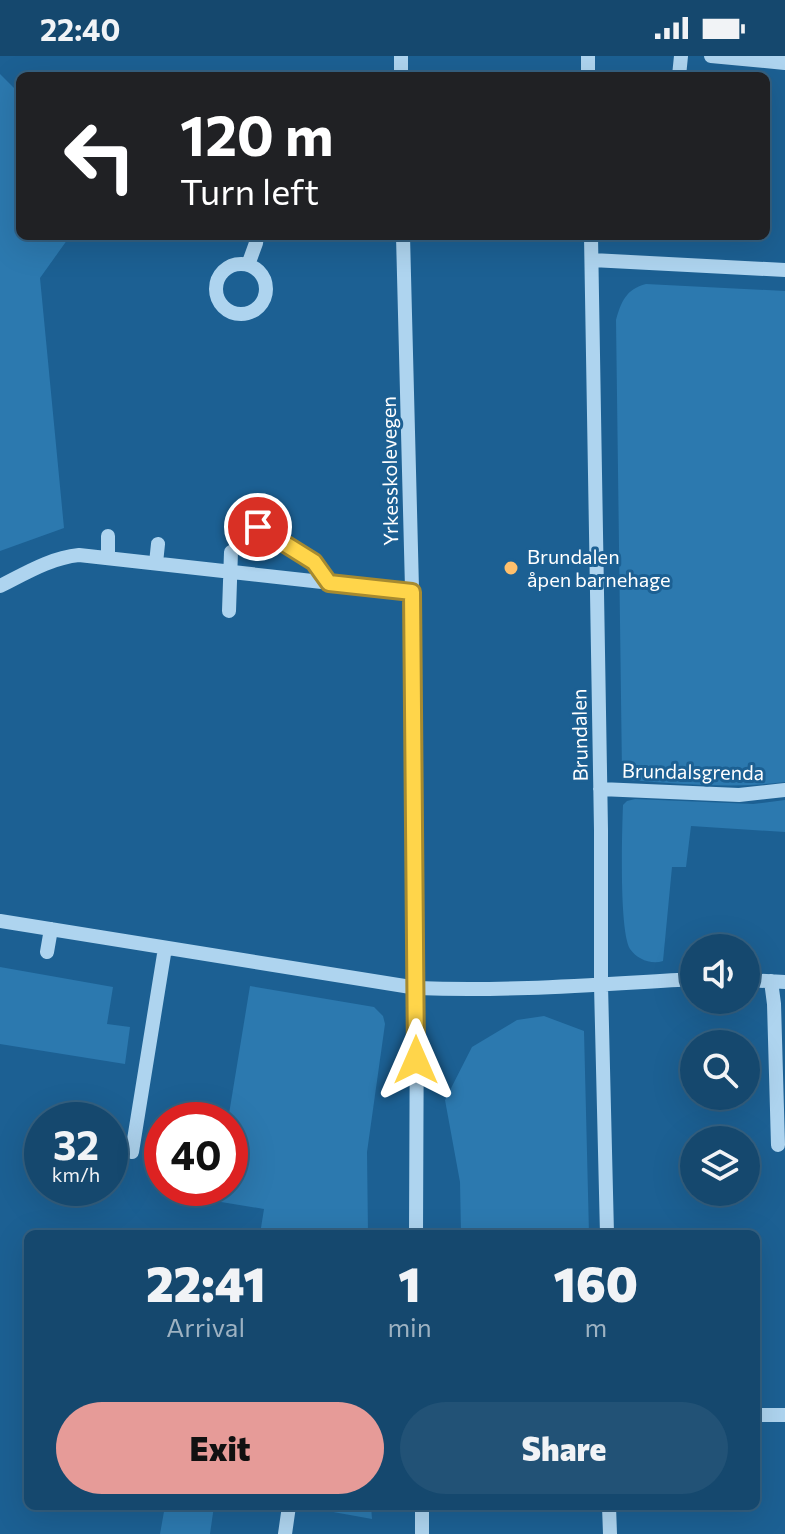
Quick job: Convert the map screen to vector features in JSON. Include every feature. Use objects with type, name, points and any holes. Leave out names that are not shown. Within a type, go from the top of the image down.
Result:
[{"type":"street","points":[[711,56],[785,63]]},
{"type":"street","points":[[248,265],[256,240]]},
{"type":"street","name":"Yrkesskolevegen","points":[[403,240],[412,592],[417,988],[416,1230]]},
{"type":"street","name":"Brundalen","points":[[591,240],[607,1230]]},
{"type":"street","points":[[592,260],[785,270]]},
{"type":"street","points":[[258,527],[314,562],[329,583]]},
{"type":"street","points":[[108,536],[108,558]]},
{"type":"street","points":[[156,563],[158,544]]},
{"type":"street","points":[[229,611],[231,552]]},
{"type":"street","points":[[0,586],[49,562],[79,555],[412,592]]},
{"type":"street","name":"Brundalsgrenda","points":[[600,789],[739,795],[785,790]]},
{"type":"street","points":[[0,921],[417,988],[458,990],[680,980]]},
{"type":"street","points":[[47,952],[51,929]]},
{"type":"street","points":[[132,1152],[165,948]]},
{"type":"street","points":[[778,981],[774,1004],[778,1145]]},
{"type":"street","points":[[760,1415],[785,1415]]},
{"type":"street","points":[[285,1534],[288,1510]]},
{"type":"street","points":[[422,1510],[422,1534]]},
{"type":"street","points":[[609,1510],[610,1534]]},
{"type":"shaded area","points":[[0,74],[16,90],[16,240],[67,240],[40,278],[64,528],[0,551]]},
{"type":"shaded area","points":[[646,284],[785,291],[785,782],[707,785],[623,778],[616,320],[625,297]]},
{"type":"shaded area","points":[[635,799],[753,804],[785,800],[785,832],[691,826],[686,867],[672,867],[663,961],[658,962],[645,960],[633,953],[626,938],[622,880],[623,805]]},
{"type":"shaded area","points":[[0,967],[113,987],[107,1024],[130,1027],[125,1064],[0,1044]]},
{"type":"shaded area","points":[[250,986],[374,1007],[383,1016],[385,1024],[367,1152],[368,1230],[261,1230],[264,1209],[246,1206],[248,1102],[231,1102]]},
{"type":"shaded area","points":[[544,1016],[584,1031],[589,1230],[461,1230],[460,1182],[445,1100],[472,1047],[517,1020]]},
{"type":"shaded area","points":[[164,1510],[213,1510],[210,1534],[160,1534]]},
{"type":"shaded area","points":[[322,1510],[371,1510],[372,1519]]},
{"type":"place","name":"Brundalen åpen barnehage","points":[[511,568]]},
{"type":"route","points":[[258,527],[314,562],[329,583],[412,592],[416,1060]]}]
